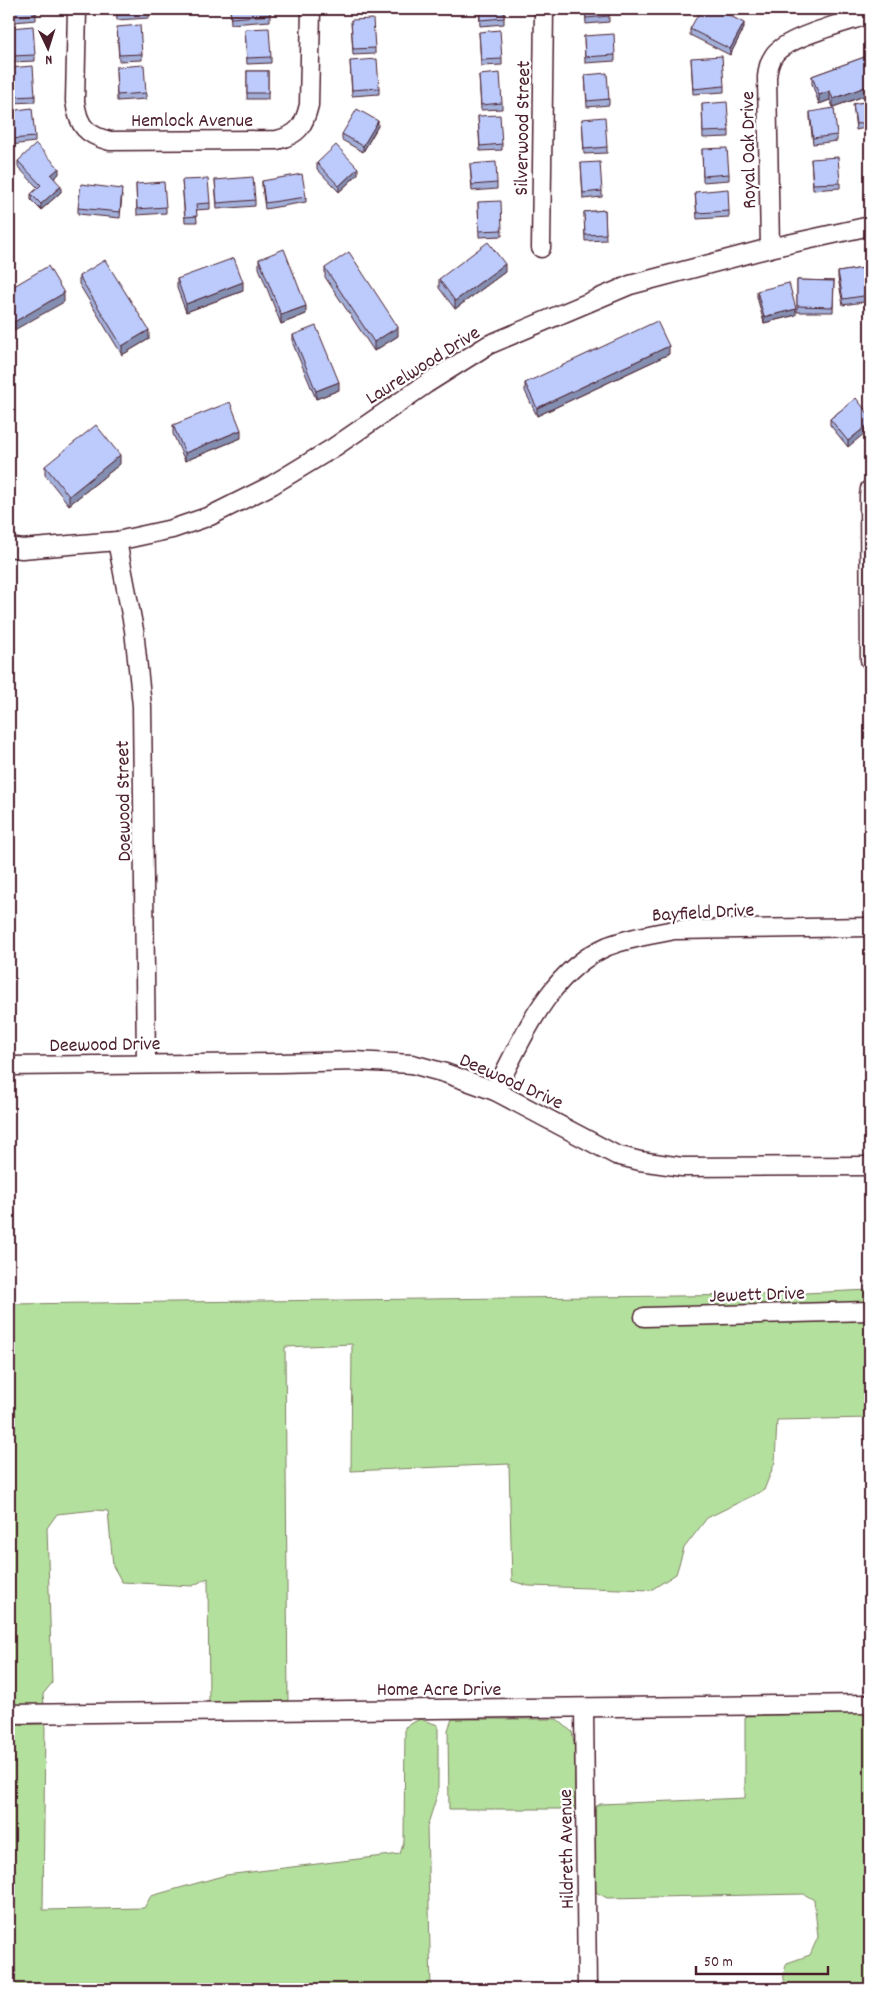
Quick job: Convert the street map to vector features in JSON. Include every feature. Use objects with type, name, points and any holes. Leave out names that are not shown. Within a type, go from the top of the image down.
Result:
[{"type":"street","name":"Hemlock Avenue","points":[[77,9],[76,116],[84,129],[96,138],[140,141],[277,140],[290,137],[300,128],[306,117],[309,105],[311,9]]},
{"type":"street","name":"Silverwood Street","points":[[541,248],[544,9]]},
{"type":"street","name":"Royal Oak Drive","points":[[770,248],[767,77],[774,53],[794,40],[870,14]]},
{"type":"street","name":"Laurelwood Drive","points":[[9,547],[22,549],[117,541],[172,529],[210,516],[240,502],[333,448],[426,384],[488,346],[630,285],[770,248],[870,226]]},
{"type":"street","points":[[870,489],[868,496],[870,660]]},
{"type":"street","name":"Doewood Street","points":[[117,541],[134,630],[142,706],[146,1063]]},
{"type":"street","name":"Bayfield Drive","points":[[495,1091],[542,1005],[562,980],[583,960],[608,946],[647,935],[675,930],[870,927]]},
{"type":"street","name":"Deewood Drive","points":[[9,1066],[375,1061],[412,1064],[445,1073],[495,1091],[616,1154],[640,1161],[682,1167],[870,1166]]},
{"type":"street","name":"Jewett Drive","points":[[644,1317],[870,1311]]},
{"type":"street","name":"Home Acre Drive","points":[[9,1714],[870,1704]]},
{"type":"street","name":"Hildreth Avenue","points":[[584,1708],[587,1989]]},
{"type":"green space","points":[[870,1290],[870,1418],[777,1420],[775,1462],[764,1490],[707,1518],[684,1548],[676,1574],[651,1590],[529,1586],[512,1581],[509,1464],[351,1471],[352,1344],[285,1347],[288,1703],[209,1704],[208,1578],[192,1586],[122,1582],[113,1566],[108,1511],[95,1510],[57,1514],[47,1528],[52,1683],[43,1694],[44,1705],[9,1706],[9,1304],[760,1295]]},
{"type":"green space","points":[[870,1712],[870,1989],[791,1989],[788,1986],[784,1980],[787,1963],[810,1955],[818,1937],[814,1900],[804,1894],[607,1898],[594,1891],[592,1809],[600,1804],[745,1798],[745,1716]]},
{"type":"green space","points":[[420,1719],[438,1725],[438,1792],[427,1827],[431,1989],[9,1989],[9,1725],[45,1724],[43,1910],[144,1908],[151,1896],[226,1875],[400,1854],[404,1841],[405,1727]]},
{"type":"green space","points":[[452,1719],[557,1719],[572,1732],[575,1749],[575,1809],[449,1809],[448,1730]]},
{"type":"building","points":[[13,9],[36,9],[36,14],[14,16]]},
{"type":"building","points":[[117,9],[149,9],[149,12],[117,15]]},
{"type":"building","points":[[230,9],[270,9],[270,15],[231,18]]},
{"type":"building","points":[[480,9],[504,9],[504,18],[480,20]]},
{"type":"building","points":[[585,9],[609,9],[609,16],[586,18]]},
{"type":"building","points":[[701,9],[717,9],[744,23],[730,49],[690,29]]},
{"type":"building","points":[[373,19],[375,48],[353,49],[351,20]]},
{"type":"building","points":[[140,25],[142,54],[119,55],[117,27]]},
{"type":"building","points":[[33,26],[35,55],[12,56],[10,28]]},
{"type":"building","points":[[269,28],[271,57],[247,58],[245,29]]},
{"type":"building","points":[[500,30],[502,59],[481,60],[479,32]]},
{"type":"building","points":[[614,34],[615,55],[585,57],[584,36]]},
{"type":"building","points":[[870,55],[870,85],[833,99],[830,91],[819,95],[812,76]]},
{"type":"building","points":[[722,56],[724,86],[693,89],[691,58]]},
{"type":"building","points":[[377,59],[379,88],[352,90],[350,61]]},
{"type":"building","points":[[144,65],[146,93],[117,95],[116,67]]},
{"type":"building","points":[[33,66],[35,96],[11,97],[9,68]]},
{"type":"building","points":[[247,71],[268,71],[268,93],[247,93]]},
{"type":"building","points":[[500,73],[502,103],[481,105],[479,75]]},
{"type":"building","points":[[607,73],[609,99],[587,101],[585,75]]},
{"type":"building","points":[[870,101],[870,122],[856,124],[853,104]]},
{"type":"building","points":[[727,102],[729,131],[703,132],[702,104]]},
{"type":"building","points":[[32,108],[35,137],[11,139],[9,111]]},
{"type":"building","points":[[834,108],[837,135],[813,138],[810,112]]},
{"type":"building","points":[[357,109],[378,121],[363,146],[342,134]]},
{"type":"building","points":[[500,115],[502,144],[480,146],[478,116]]},
{"type":"building","points":[[605,117],[607,147],[584,149],[582,119]]},
{"type":"building","points":[[36,144],[59,168],[51,175],[61,186],[41,204],[31,194],[41,185],[18,161]]},
{"type":"building","points":[[336,145],[358,168],[339,186],[317,163]]},
{"type":"building","points":[[727,148],[729,174],[703,176],[702,149]]},
{"type":"building","points":[[838,157],[840,183],[813,184],[811,159]]},
{"type":"building","points":[[496,162],[497,183],[472,185],[470,164]]},
{"type":"building","points":[[600,162],[602,191],[583,193],[581,163]]},
{"type":"building","points":[[302,174],[306,197],[265,203],[262,181]]},
{"type":"building","points":[[253,177],[255,200],[217,203],[215,180]]},
{"type":"building","points":[[208,179],[210,203],[196,204],[197,216],[185,217],[182,180]]},
{"type":"building","points":[[164,182],[166,207],[137,209],[136,184]]},
{"type":"building","points":[[81,184],[122,189],[120,212],[78,208]]},
{"type":"building","points":[[728,189],[729,211],[697,213],[695,192]]},
{"type":"building","points":[[501,201],[502,230],[479,231],[478,202]]},
{"type":"building","points":[[605,210],[606,234],[585,235],[584,212]]},
{"type":"building","points":[[488,242],[505,264],[455,301],[439,279]]},
{"type":"building","points":[[284,249],[306,306],[281,315],[259,259]]},
{"type":"building","points":[[349,252],[398,327],[374,342],[325,268]]},
{"type":"building","points":[[234,258],[243,282],[186,304],[177,279]]},
{"type":"building","points":[[105,260],[149,330],[122,346],[79,276]]},
{"type":"building","points":[[48,266],[64,293],[9,325],[9,289]]},
{"type":"building","points":[[870,267],[870,295],[843,299],[838,272]]},
{"type":"building","points":[[797,280],[834,281],[833,307],[797,306]]},
{"type":"building","points":[[789,283],[796,309],[764,317],[757,291]]},
{"type":"building","points":[[657,321],[669,346],[537,408],[525,383]]},
{"type":"building","points":[[316,326],[339,382],[316,391],[293,335]]},
{"type":"building","points":[[856,398],[870,416],[870,423],[848,441],[830,419]]},
{"type":"building","points":[[230,402],[241,430],[185,453],[173,425]]},
{"type":"building","points":[[96,425],[120,455],[69,496],[45,466]]}]
